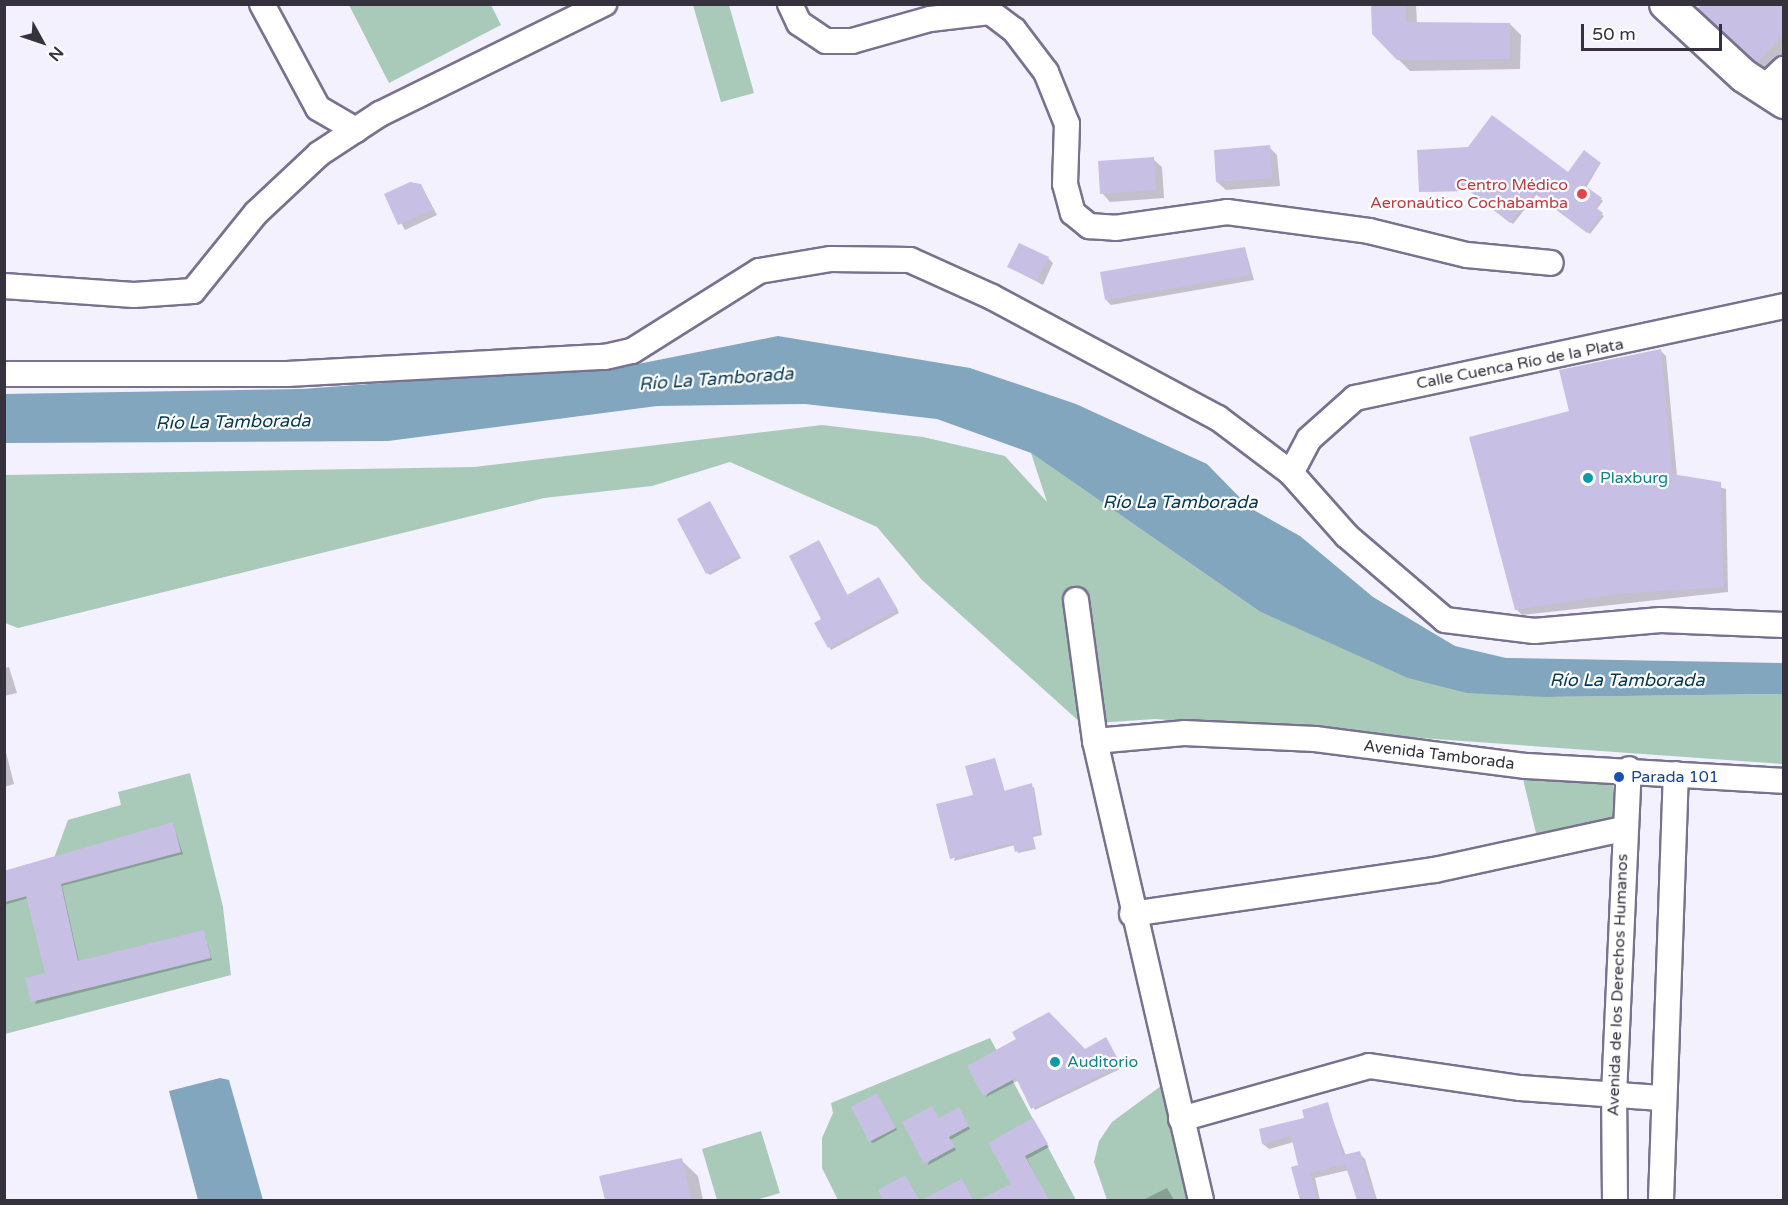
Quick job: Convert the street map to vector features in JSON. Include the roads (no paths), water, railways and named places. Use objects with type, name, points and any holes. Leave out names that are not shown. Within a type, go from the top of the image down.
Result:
[{"type":"main road","points":[[1666,4],[1777,87]]},
{"type":"street","points":[[262,4],[318,108],[356,130]]},
{"type":"street","points":[[790,4],[799,23],[826,41],[852,41],[930,20],[990,12],[1014,30],[1046,72],[1067,124],[1065,184],[1073,213],[1089,226],[1115,228],[1227,212],[1369,231],[1467,255],[1551,263]]},
{"type":"street","points":[[4,285],[134,295],[193,291],[256,213],[319,154],[356,130],[597,6]]},
{"type":"street","points":[[4,374],[287,374],[605,357],[632,351],[759,271],[831,259],[910,260],[992,297],[1218,418],[1291,473],[1347,536],[1445,620],[1534,631],[1661,620],[1784,626]]},
{"type":"street","name":"Calle Cuenca Río de la Plata","points":[[1291,473],[1308,439],[1355,398],[1784,306]]},
{"type":"street","points":[[1076,600],[1095,741],[1132,914],[1201,1200]]},
{"type":"street","name":"Avenida Tamborada","points":[[1095,741],[1184,734],[1315,739],[1526,766],[1629,769],[1784,781]]},
{"type":"street","name":"Avenida de los Derechos Humanos","points":[[1615,1200],[1614,1095],[1623,829],[1629,769]]},
{"type":"street","points":[[1661,1200],[1660,1098],[1676,774]]},
{"type":"street","points":[[1132,914],[1435,870],[1623,829]]},
{"type":"street","points":[[1181,1119],[1368,1066],[1520,1089],[1660,1098]]},
{"type":"water","name":"Río La Tamborada","points":[[778,336],[970,368],[1076,404],[1207,464],[1250,508],[1300,536],[1373,597],[1455,646],[1506,658],[1783,663],[1783,694],[1546,697],[1467,693],[1408,678],[1259,611],[1031,453],[937,419],[805,404],[657,406],[388,441],[5,443],[4,394],[302,389],[638,364]]},
{"type":"water","points":[[220,1078],[229,1080],[263,1200],[198,1200],[169,1091]]},
{"type":"place","name":"Centro Médico Aeronaútico Cochabamba","points":[[1582,194]]},
{"type":"place","name":"Plaxburg","points":[[1588,478]]},
{"type":"place","name":"Parada 101","points":[[1619,777]]},
{"type":"place","name":"Auditorio","points":[[1055,1062]]}]
